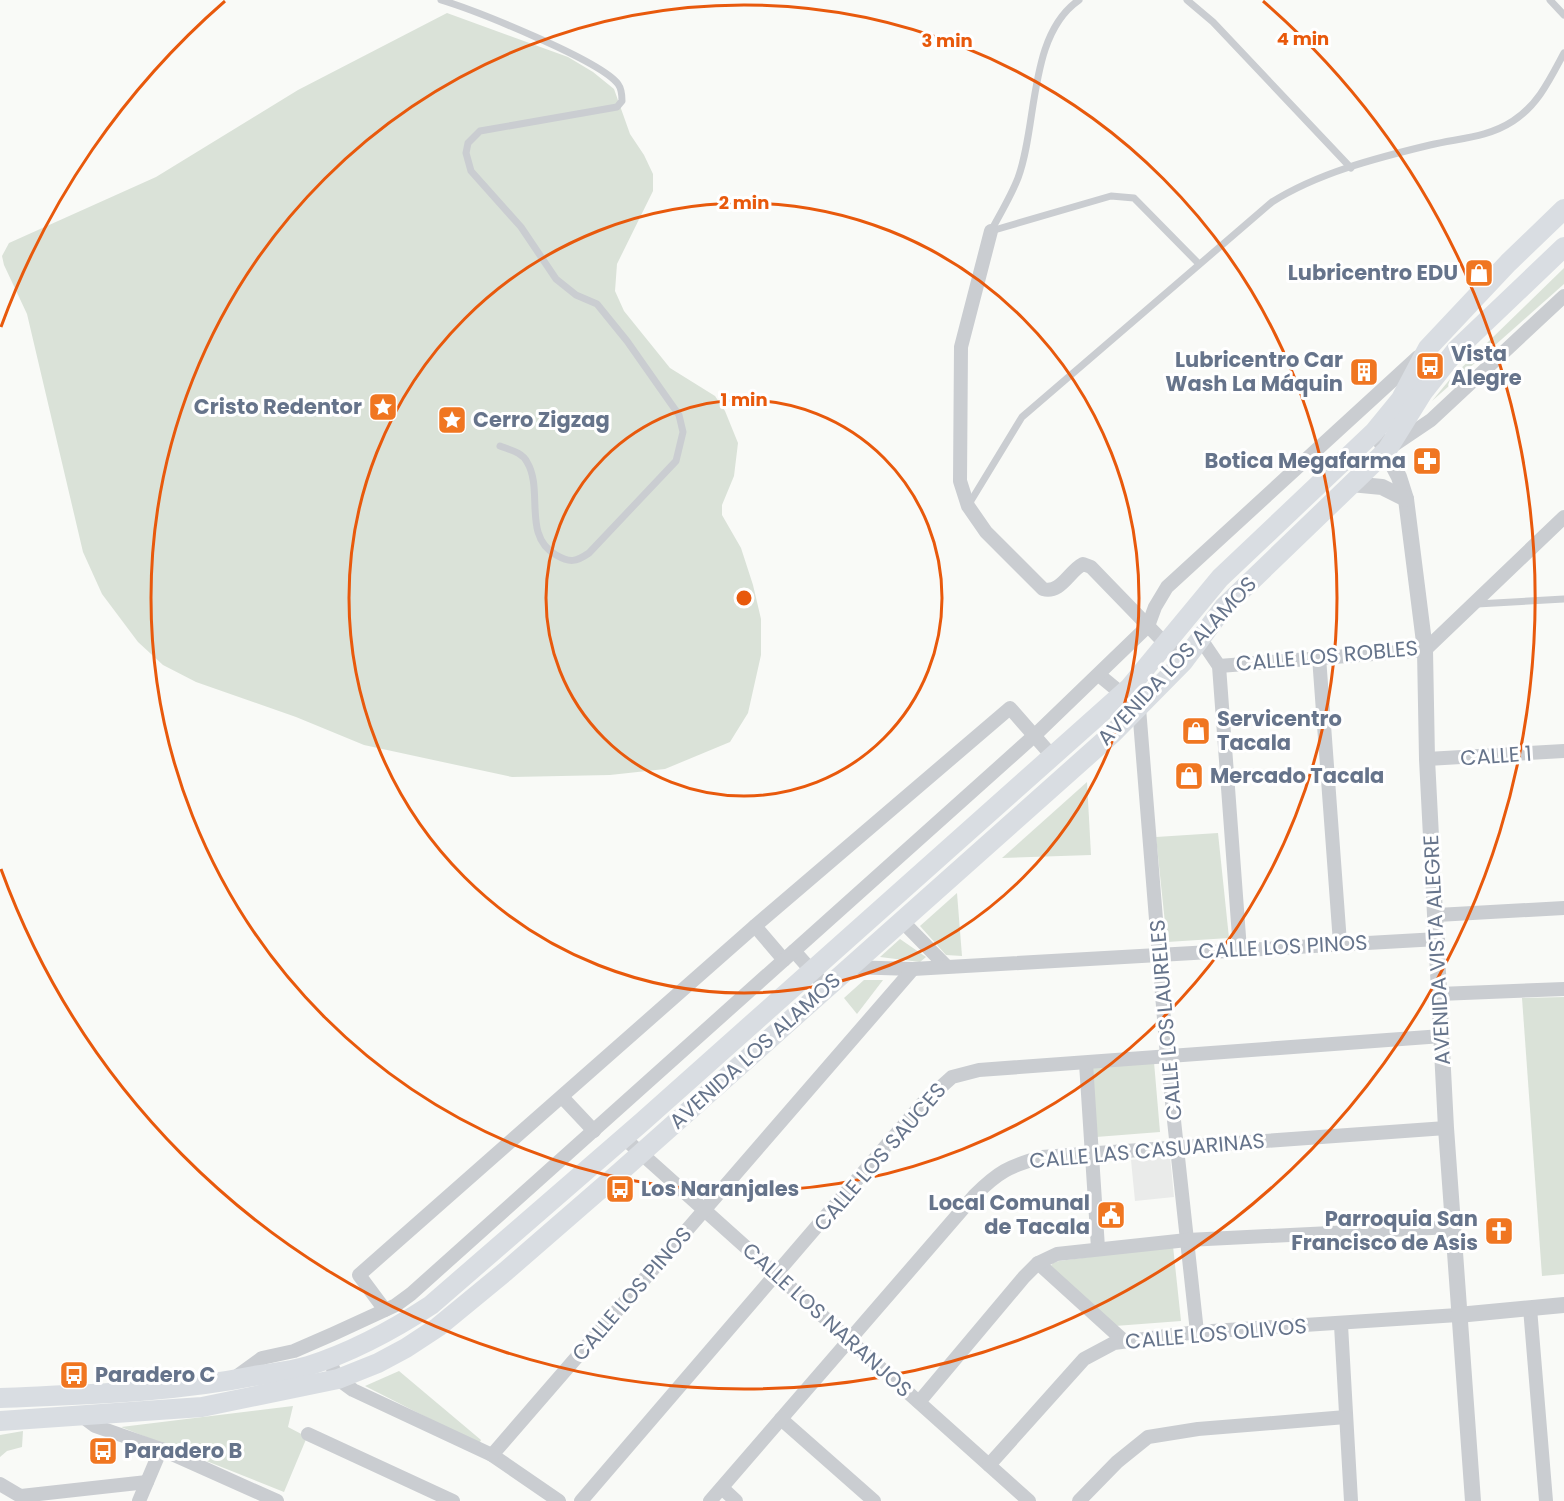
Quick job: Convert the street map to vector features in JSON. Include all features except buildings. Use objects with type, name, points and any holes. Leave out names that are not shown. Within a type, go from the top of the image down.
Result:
[{"type":"main road","name":"AVENIDA LOS ALAMOS","points":[[0,1398],[144,1393],[229,1381],[306,1366],[370,1340],[430,1305],[624,1138],[1122,694],[1166,645],[1220,578],[1374,432],[1401,399],[1428,348],[1500,271],[1564,209]]},
{"type":"main road","name":"AVENIDA LOS ALAMOS","points":[[0,1421],[202,1407],[338,1379],[378,1363],[438,1327],[641,1154],[848,967],[1067,775],[1139,708],[1183,662],[1224,607],[1387,450],[1423,392],[1457,350],[1564,247]]},
{"type":"street","points":[[991,231],[961,347],[960,481],[968,506],[986,532],[1043,589],[1050,591],[1058,588],[1075,568],[1083,564],[1091,567],[1183,662]]},
{"type":"street","points":[[1387,450],[1431,420],[1564,296]]},
{"type":"street","points":[[229,1381],[262,1358],[294,1351],[385,1310],[411,1294],[1035,735],[1148,626],[1155,607],[1167,587],[1428,348]]},
{"type":"street","name":"AVENIDA VISTA ALEGRE","points":[[1359,413],[1387,450],[1406,499],[1425,650],[1427,759],[1437,915],[1446,1128],[1473,1501]]},
{"type":"street","points":[[1351,484],[1382,486],[1406,499]]},
{"type":"street","name":"CALLE LOS ROBLES","points":[[1219,666],[1425,650],[1564,517]]},
{"type":"street","points":[[1200,638],[1219,666],[1240,950]]},
{"type":"street","points":[[1319,657],[1340,943]]},
{"type":"street","points":[[1099,675],[1139,708]]},
{"type":"street","points":[[385,1310],[359,1275],[756,926],[1010,708],[1053,757]]},
{"type":"street","name":"CALLE LOS LAURELES","points":[[1139,708],[1167,1056],[1197,1332]]},
{"type":"street","name":"CALLE 1","points":[[1427,759],[1564,751]]},
{"type":"street","points":[[1437,915],[1564,908]]},
{"type":"street","points":[[901,920],[946,966]]},
{"type":"street","points":[[756,926],[789,956],[812,971],[826,987]]},
{"type":"street","name":"CALLE LOS PINOS","points":[[848,967],[913,969],[1160,953],[1438,939]]},
{"type":"street","name":"CALLE LOS PINOS","points":[[492,1455],[913,969]]},
{"type":"street","points":[[1440,994],[1564,989]]},
{"type":"street","name":"CALLE LOS SAUCES","points":[[581,1501],[922,1104],[952,1077],[979,1070],[1442,1036]]},
{"type":"street","points":[[1086,1063],[1098,1248]]},
{"type":"street","points":[[562,1097],[594,1131]]},
{"type":"street","name":"CALLE LAS CASUARINAS","points":[[710,1501],[991,1179],[1012,1165],[1042,1157],[1446,1128]]},
{"type":"street","name":"CALLE LOS NARANJOS","points":[[624,1138],[1029,1501]]},
{"type":"street","points":[[919,1402],[1038,1263],[1057,1254],[1187,1240],[1452,1227]]},
{"type":"street","points":[[1038,1263],[1124,1341]]},
{"type":"street","points":[[1458,1315],[1564,1305]]},
{"type":"street","points":[[1530,1308],[1546,1501]]},
{"type":"street","name":"CALLE LOS OLIVOS","points":[[989,1465],[1084,1359],[1114,1342],[1197,1332],[1341,1325],[1458,1315]]},
{"type":"street","points":[[1341,1325],[1351,1501]]},
{"type":"street","points":[[328,1358],[338,1379],[353,1390],[492,1455],[559,1501]]},
{"type":"street","points":[[83,1417],[111,1433],[161,1449],[277,1501]]},
{"type":"street","points":[[1079,1501],[1117,1462],[1148,1437],[1198,1429],[1346,1417]]},
{"type":"street","points":[[781,1419],[874,1501]]},
{"type":"street","points":[[308,1434],[453,1501]]},
{"type":"street","points":[[139,1501],[161,1449]]},
{"type":"street","points":[[0,1484],[25,1499],[147,1482]]},
{"type":"street","points":[[722,1488],[736,1501]]},
{"type":"lane","points":[[441,0],[575,56],[601,69],[619,84],[622,101],[618,107],[480,130],[468,143],[467,163],[471,171],[521,227],[556,279],[576,295],[597,304],[627,341],[679,416],[683,432],[676,461],[589,553],[578,560],[567,562],[550,552],[540,539],[535,515],[533,477],[528,463],[522,454],[500,446]]},
{"type":"lane","points":[[991,231],[1018,178],[1041,62],[1052,29],[1069,7],[1079,0]]},
{"type":"lane","points":[[1187,0],[1213,22],[1351,168]]},
{"type":"lane","points":[[1550,0],[1564,15]]},
{"type":"lane","points":[[968,506],[1022,417],[1272,202],[1300,185],[1351,168],[1432,144],[1486,135],[1514,120],[1541,96],[1564,53]]},
{"type":"lane","points":[[991,231],[1111,196],[1134,198],[1199,264]]},
{"type":"lane","points":[[1474,604],[1564,599]]},
{"type":"shaded area","points":[[447,13],[568,57],[593,72],[614,89],[630,134],[653,174],[653,191],[617,264],[615,291],[624,311],[670,368],[715,396],[725,411],[738,443],[734,476],[722,505],[722,515],[741,548],[753,585],[761,619],[761,655],[748,713],[730,742],[665,769],[610,775],[512,777],[364,745],[296,717],[196,682],[163,665],[138,642],[102,594],[83,552],[27,314],[4,265],[2,256],[9,243],[156,177],[298,90]]},
{"type":"shaded area","points":[[1564,268],[1564,284],[1432,401],[1451,378]]},
{"type":"shaded area","points":[[1087,782],[1091,855],[1002,858]]},
{"type":"shaded area","points":[[1218,833],[1229,938],[1167,942],[1156,837]]},
{"type":"shaded area","points":[[957,893],[962,956],[946,955],[920,926]]},
{"type":"shaded area","points":[[900,939],[926,957],[920,962],[880,957]]},
{"type":"shaded area","points":[[864,980],[883,980],[857,1014],[844,998]]},
{"type":"shaded area","points":[[1564,997],[1564,1274],[1542,1276],[1522,998]]},
{"type":"shaded area","points":[[1154,1062],[1160,1132],[1096,1137],[1091,1067]]},
{"type":"shaded area","points":[[1170,1156],[1174,1197],[1135,1201],[1131,1160]]},
{"type":"shaded area","points":[[1173,1246],[1181,1321],[1115,1326],[1050,1267],[1059,1261]]},
{"type":"shaded area","points":[[399,1371],[481,1440],[479,1444],[365,1386]]},
{"type":"shaded area","points":[[293,1406],[288,1427],[307,1437],[284,1492],[121,1427]]},
{"type":"shaded area","points":[[23,1431],[22,1447],[7,1451],[0,1457],[0,1435]]},
{"type":"place","name":"Lubricentro EDU","points":[[1479,273]]},
{"type":"place","name":"Vista Alegre","points":[[1430,366]]},
{"type":"place","name":"Lubricentro Car Wash La Máquin","points":[[1364,372]]},
{"type":"place","name":"Cristo Redentor","points":[[383,407]]},
{"type":"place","name":"Cerro Zigzag","points":[[452,420]]},
{"type":"place","name":"Botica Megafarma","points":[[1427,461]]},
{"type":"place","name":"Servicentro Tacala","points":[[1196,731]]},
{"type":"place","name":"Mercado Tacala","points":[[1189,776]]},
{"type":"place","name":"Los Naranjales","points":[[620,1189]]},
{"type":"place","name":"Local Comunal de Tacala","points":[[1111,1215]]},
{"type":"place","name":"Parroquia San Francisco de Asis","points":[[1499,1231]]},
{"type":"place","name":"Paradero C","points":[[74,1375]]},
{"type":"place","name":"Paradero B","points":[[103,1451]]}]
